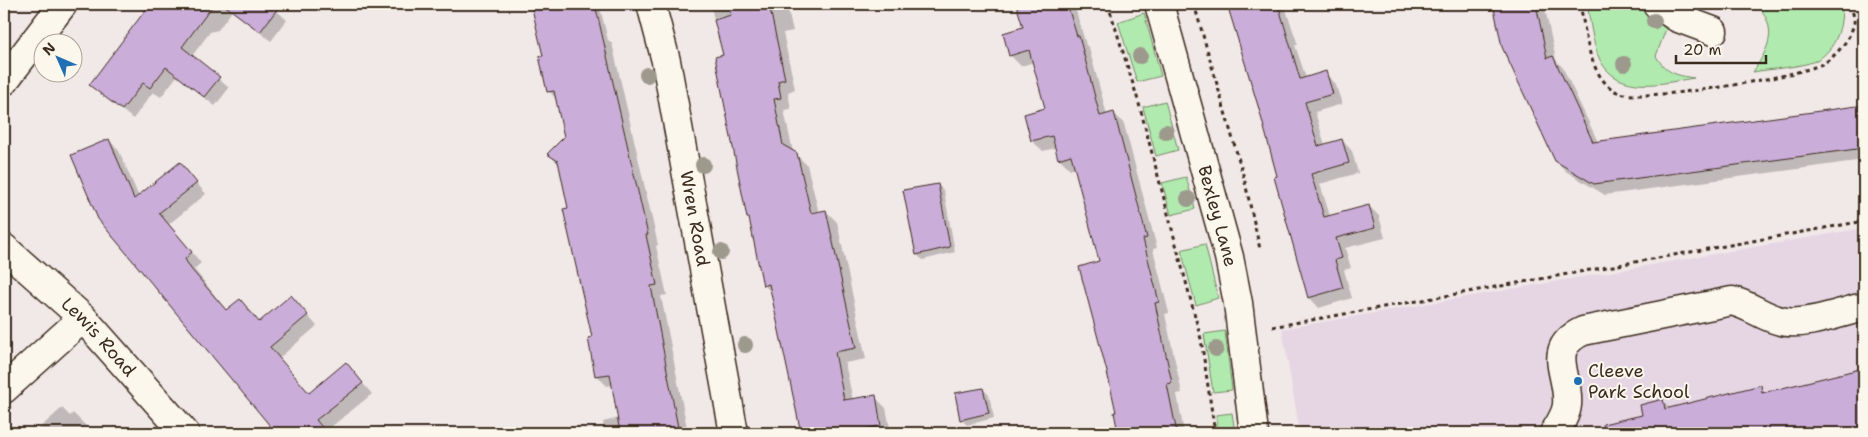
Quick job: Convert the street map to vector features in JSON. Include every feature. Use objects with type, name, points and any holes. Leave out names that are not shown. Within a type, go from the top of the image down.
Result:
[{"type":"street","points":[[4,81],[63,4]]},
{"type":"street","name":"Wren Road","points":[[651,4],[666,61],[734,433]]},
{"type":"street","name":"Bexley Lane","points":[[1159,4],[1229,257],[1238,303],[1254,433]]},
{"type":"street","points":[[1657,4],[1678,18],[1713,31]]},
{"type":"street","name":"Lewis Road","points":[[4,248],[83,318],[185,433]]},
{"type":"street","points":[[1554,433],[1567,408],[1567,396],[1561,363],[1562,352],[1570,337],[1583,331],[1732,301],[1744,304],[1767,316],[1794,323],[1864,307]]},
{"type":"street","points":[[4,389],[83,318]]},
{"type":"path","points":[[1108,4],[1138,100],[1201,339],[1215,433]]},
{"type":"path","points":[[1580,4],[1593,62],[1604,82],[1617,92],[1629,96],[1658,95],[1798,73],[1824,64],[1844,45],[1854,22],[1850,4],[1856,4]]},
{"type":"path","points":[[1272,327],[1864,221]]},
{"type":"shaded area","name":"Cleeve Park School","points":[[1864,228],[1864,433],[1300,433],[1282,329]]},
{"type":"green space","points":[[1587,4],[1634,4],[1666,29],[1656,56],[1663,66],[1667,70],[1681,76],[1694,78],[1655,84],[1630,83],[1618,79],[1608,71],[1600,60],[1594,41]]},
{"type":"green space","points":[[1757,4],[1841,4],[1840,28],[1828,51],[1815,61],[1753,72],[1764,54],[1769,38],[1768,22]]},
{"type":"green space","points":[[1144,13],[1161,76],[1137,82],[1118,22]]},
{"type":"green space","points":[[1165,101],[1178,150],[1156,156],[1143,107]]},
{"type":"green space","points":[[1186,177],[1195,209],[1171,215],[1162,183]]},
{"type":"green space","points":[[1205,244],[1218,298],[1196,305],[1181,250]]},
{"type":"green space","points":[[1225,331],[1232,390],[1213,392],[1204,334]]},
{"type":"green space","points":[[1232,413],[1235,433],[1218,433],[1216,415]]},
{"type":"building","points":[[150,4],[214,4],[182,47],[220,77],[204,97],[166,67],[150,88],[143,83],[122,110],[89,85]]},
{"type":"building","points":[[223,4],[281,4],[260,32]]},
{"type":"building","points":[[531,4],[595,4],[648,235],[646,235],[657,285],[651,286],[679,433],[620,433],[610,374],[595,376],[588,338],[592,337],[563,209],[568,208],[558,161],[547,154],[564,137],[554,91],[547,92],[539,56],[543,56]]},
{"type":"building","points":[[728,4],[769,4],[785,79],[778,81],[781,98],[774,99],[783,145],[797,153],[811,213],[826,210],[856,348],[835,352],[844,400],[876,395],[881,426],[864,429],[865,433],[801,433],[769,284],[763,286],[749,218],[747,218],[715,57],[723,55],[714,20],[731,15]]},
{"type":"building","points":[[1016,4],[1067,4],[1077,36],[1079,36],[1100,116],[1114,112],[1147,238],[1143,239],[1159,302],[1155,303],[1172,383],[1167,384],[1177,433],[1118,433],[1114,412],[1116,412],[1107,372],[1079,267],[1099,261],[1071,155],[1058,159],[1052,136],[1031,141],[1024,114],[1045,108],[1029,50],[1009,56],[1003,33],[1023,27]]},
{"type":"building","points":[[1227,4],[1278,4],[1300,79],[1326,71],[1333,94],[1305,102],[1318,146],[1342,139],[1349,163],[1311,174],[1324,217],[1369,205],[1375,228],[1336,238],[1342,258],[1335,260],[1343,288],[1308,298],[1274,177],[1277,176],[1259,109]]},
{"type":"building","points":[[1493,4],[1536,4],[1547,58],[1553,56],[1593,142],[1864,105],[1864,148],[1594,184],[1555,161],[1502,47]]},
{"type":"building","points":[[109,139],[134,199],[180,162],[197,183],[159,213],[192,252],[185,259],[191,269],[226,310],[240,299],[259,322],[291,295],[308,315],[270,347],[309,393],[346,362],[363,383],[316,420],[327,433],[276,433],[98,219],[71,155]]},
{"type":"building","points":[[938,184],[950,247],[916,255],[903,190]]},
{"type":"building","name":"Cleeve Park School","points":[[1864,368],[1864,433],[1605,433],[1603,424],[1642,415],[1640,405],[1663,399],[1665,409],[1761,385],[1762,393]]},
{"type":"building","points":[[983,388],[989,413],[960,420],[955,393]]},
{"type":"place","name":"Cleeve Park School","points":[[1578,381]]}]
